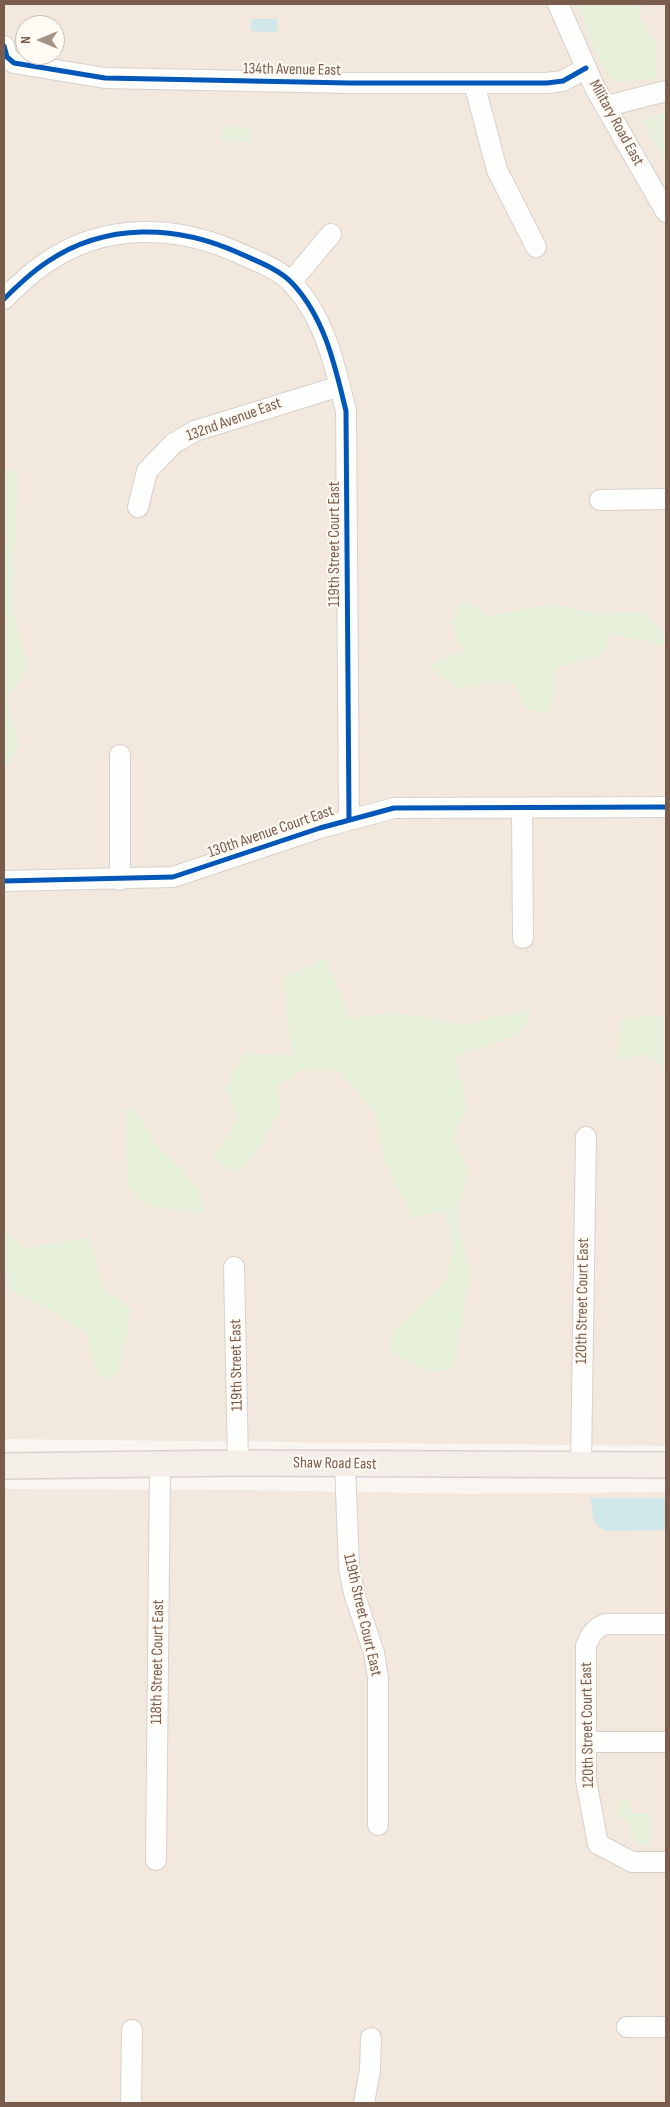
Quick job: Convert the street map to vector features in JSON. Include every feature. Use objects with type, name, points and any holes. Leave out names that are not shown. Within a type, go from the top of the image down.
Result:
[{"type":"main road","name":"Shaw Road East","points":[[4,1466],[238,1463],[666,1465]]},
{"type":"street","name":"Military Road East","points":[[558,4],[586,68],[666,212]]},
{"type":"street","name":"134th Avenue East","points":[[4,48],[7,57],[14,63],[24,66],[105,78],[349,83],[474,83],[563,81],[586,68]]},
{"type":"street","points":[[474,83],[497,170],[536,247]]},
{"type":"street","points":[[607,106],[666,91]]},
{"type":"street","points":[[8,288],[47,262],[94,240],[127,233],[157,231],[191,235],[212,241],[256,261],[291,282],[332,234]]},
{"type":"street","name":"119th Street Court East","points":[[291,282],[311,309],[322,329],[346,411],[349,819]]},
{"type":"street","name":"132nd Avenue East","points":[[138,507],[147,470],[174,443],[195,431],[340,386]]},
{"type":"street","points":[[600,500],[666,499]]},
{"type":"street","points":[[120,755],[120,880]]},
{"type":"street","name":"130th Avenue Court East","points":[[4,881],[120,880],[185,874],[349,819],[394,808],[666,807]]},
{"type":"street","points":[[522,808],[523,938]]},
{"type":"street","name":"120th Street Court East","points":[[580,1464],[586,1137]]},
{"type":"street","name":"119th Street East","points":[[234,1266],[238,1463]]},
{"type":"street","name":"118th Street Court East","points":[[156,1860],[160,1464]]},
{"type":"street","name":"119th Street Court East","points":[[345,1464],[349,1568],[354,1593],[374,1653],[378,1678],[378,1825]]},
{"type":"street","name":"120th Street Court East","points":[[666,1624],[605,1624],[596,1628],[590,1635],[586,1646],[586,1780],[598,1844],[632,1862],[666,1862]]},
{"type":"street","points":[[587,1742],[666,1742]]},
{"type":"street","points":[[627,2027],[666,2027]]},
{"type":"street","points":[[131,2103],[132,2030]]},
{"type":"street","points":[[364,2103],[370,2070],[371,2038]]},
{"type":"shaded area","points":[[4,4],[666,4],[666,1446],[4,1439]]},
{"type":"shaded area","points":[[4,1489],[247,1490],[468,1494],[666,1492],[666,2103],[4,2103]]},
{"type":"green space","points":[[577,4],[642,4],[639,18],[656,41],[656,79],[614,82],[596,53]]},
{"type":"green space","points":[[666,111],[666,161],[641,121]]},
{"type":"green space","points":[[222,126],[251,128],[250,142],[221,140]]},
{"type":"green space","points":[[4,468],[18,473],[13,609],[28,666],[7,701],[19,745],[10,766],[4,764]]},
{"type":"green space","points":[[465,599],[489,616],[552,604],[598,614],[645,611],[666,636],[666,642],[659,645],[611,634],[603,655],[558,667],[549,713],[528,710],[512,683],[489,682],[457,689],[430,667],[438,659],[463,651],[450,622]]},
{"type":"green space","points":[[326,958],[350,1019],[392,1013],[466,1024],[501,1015],[531,1011],[523,1033],[455,1057],[467,1108],[453,1137],[469,1172],[456,1216],[471,1274],[453,1368],[432,1373],[388,1352],[394,1331],[447,1280],[453,1242],[444,1211],[412,1218],[385,1162],[376,1114],[339,1071],[304,1069],[277,1085],[280,1109],[259,1149],[237,1174],[213,1158],[239,1117],[225,1088],[244,1053],[292,1055],[283,977]]},
{"type":"green space","points":[[666,1016],[666,1069],[642,1054],[617,1062],[622,1018]]},
{"type":"green space","points":[[125,1107],[137,1110],[153,1140],[186,1174],[198,1190],[204,1212],[171,1210],[151,1206],[134,1194],[128,1184]]},
{"type":"green space","points":[[4,1228],[24,1248],[91,1237],[102,1287],[131,1309],[123,1359],[112,1380],[99,1378],[86,1334],[54,1312],[11,1291],[4,1267]]},
{"type":"green space","points":[[621,1800],[630,1800],[631,1813],[649,1813],[649,1847],[635,1842],[628,1823],[616,1814]]},
{"type":"water","points":[[252,19],[277,19],[277,32],[251,31]]},
{"type":"water","points":[[591,1498],[666,1498],[666,1530],[606,1531],[597,1525],[593,1518]]},
{"type":"cycle path","points":[[4,46],[7,57],[14,63],[105,78],[349,83],[547,83],[563,81],[586,68]]},
{"type":"cycle path","points":[[4,299],[36,270],[70,249],[93,240],[117,234],[142,232],[167,233],[191,237],[239,253],[287,278],[313,311],[333,360],[346,411],[349,819]]},
{"type":"cycle path","points":[[4,881],[173,877],[320,828],[394,808],[666,807]]}]
